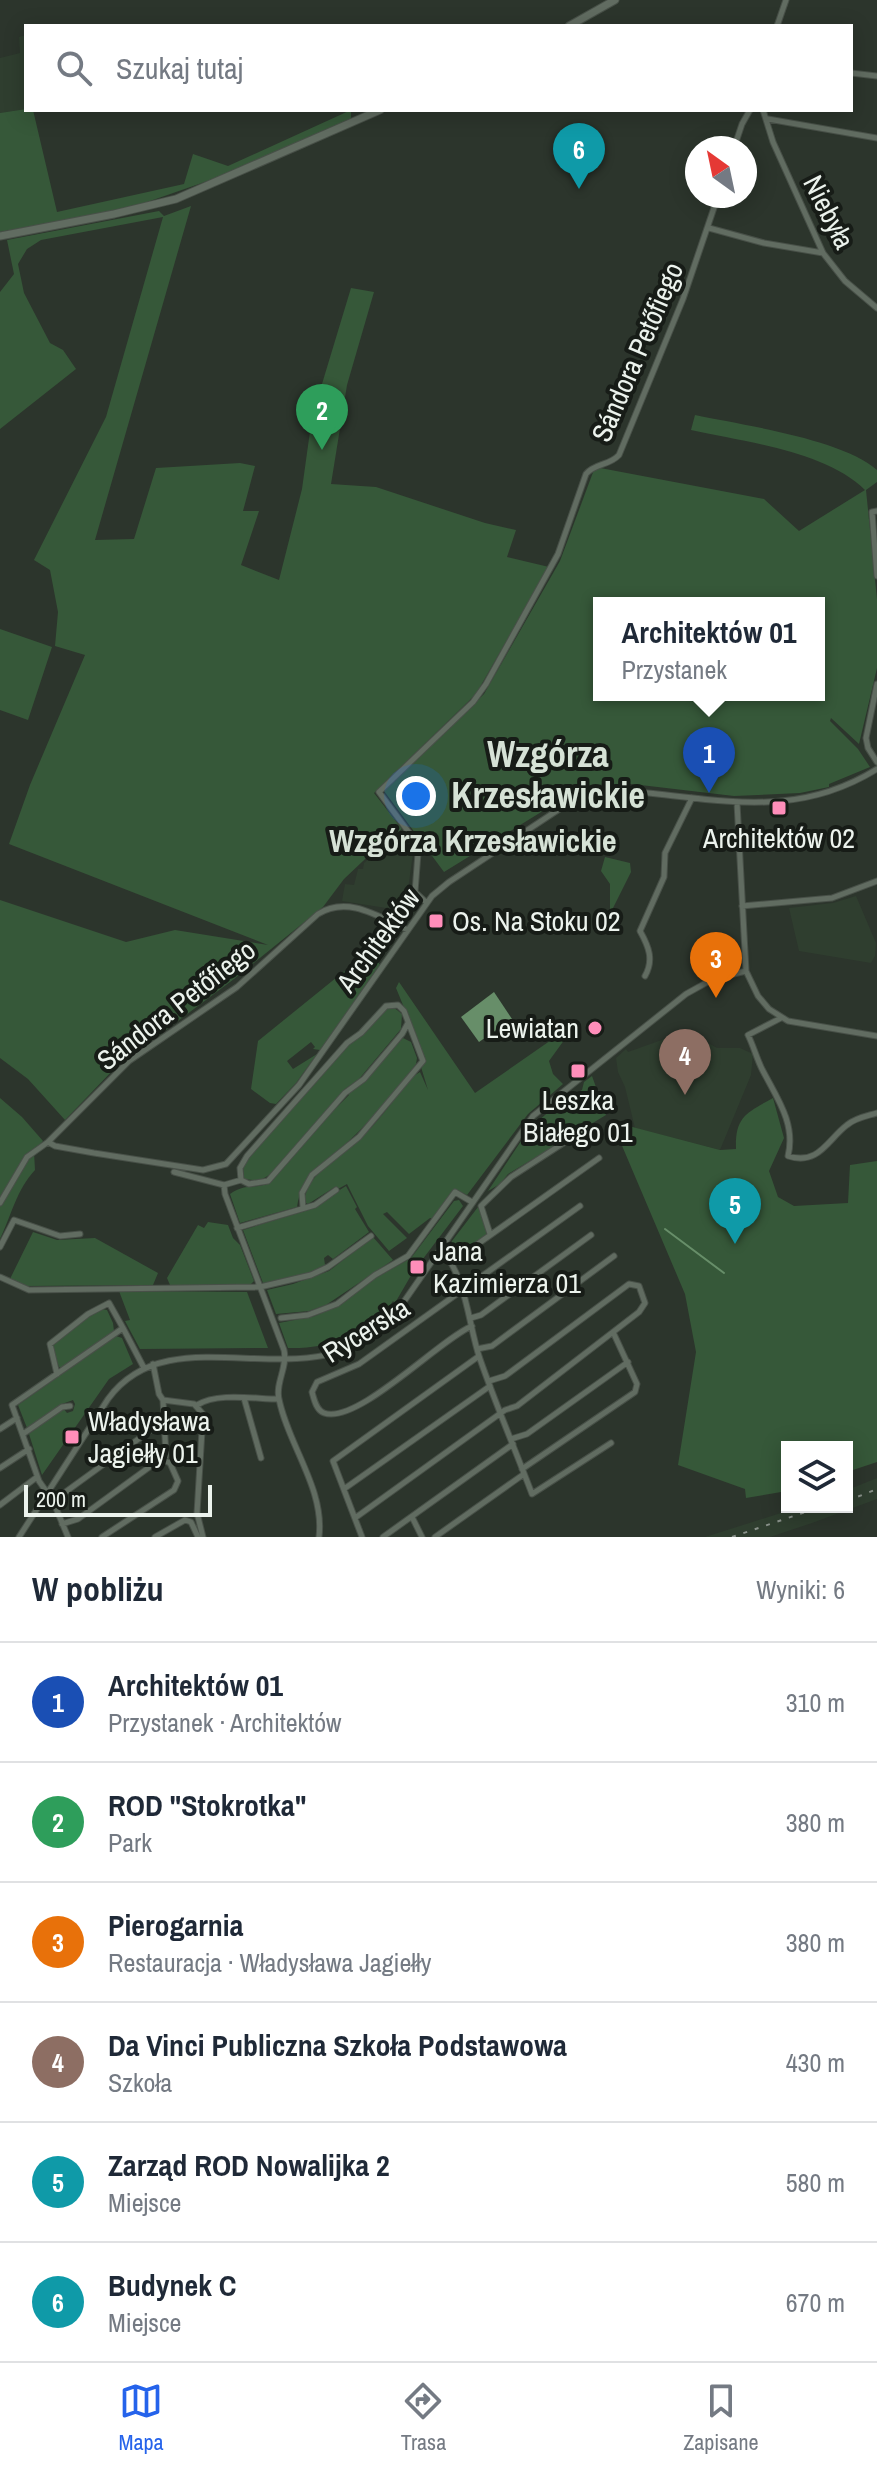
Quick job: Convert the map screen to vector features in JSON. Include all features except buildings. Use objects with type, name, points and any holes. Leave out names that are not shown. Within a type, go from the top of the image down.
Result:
[{"type":"street","points":[[573,24],[615,0]]},
{"type":"street","points":[[778,24],[786,0]]},
{"type":"street","points":[[853,73],[877,76]]},
{"type":"street","points":[[0,236],[176,199],[375,112]]},
{"type":"street","points":[[738,136],[749,112]]},
{"type":"street","name":"Niebyła","points":[[764,112],[773,142],[823,253],[845,281],[877,308]]},
{"type":"street","points":[[767,119],[877,138]]},
{"type":"street","name":"Sándora Petőfiego","points":[[427,903],[415,892],[418,853],[413,838],[379,792],[473,702],[558,554],[586,474],[593,468],[612,463],[621,450],[683,299],[715,208]]},
{"type":"street","points":[[709,228],[764,243],[823,253]]},
{"type":"street","points":[[877,511],[872,512],[877,576]]},
{"type":"street","points":[[877,684],[866,743],[877,762]]},
{"type":"street","name":"Architektów","points":[[48,1142],[68,1149],[203,1170],[226,1164],[299,1085],[427,903],[449,882],[557,809],[581,797],[623,790],[737,803],[788,801],[819,796],[877,769]]},
{"type":"street","points":[[645,976],[651,965],[648,947],[640,931],[664,877],[665,853],[692,798]]},
{"type":"street","points":[[737,803],[746,971],[758,996],[781,1018],[877,1036]]},
{"type":"street","points":[[742,906],[817,901],[877,881]]},
{"type":"street","name":"Sándora Petőfiego","points":[[0,1203],[27,1157],[48,1142],[129,1061],[237,987],[311,919],[326,909],[344,905],[408,930]]},
{"type":"street","points":[[19,1537],[114,1392],[144,1368],[176,1359],[286,1359],[331,1355],[374,1335],[396,1313],[538,1111],[686,994],[713,979],[746,971]]},
{"type":"street","points":[[241,1180],[240,1168],[247,1156],[347,1043],[361,1033],[384,1007],[391,1004],[400,1007],[423,1061],[359,1137],[312,1175],[302,1193],[303,1208]]},
{"type":"street","points":[[781,1018],[748,1035],[758,1053],[761,1068],[778,1094],[788,1124],[791,1136],[788,1156],[797,1159],[812,1156],[833,1141],[844,1127],[877,1113]]},
{"type":"street","points":[[174,1172],[224,1185],[241,1180],[249,1184],[268,1181],[345,1093],[364,1079],[402,1034],[408,1022]]},
{"type":"street","points":[[402,1034],[414,1037]]},
{"type":"street","points":[[490,1234],[481,1206],[518,1172],[582,1131]]},
{"type":"street","points":[[451,1263],[599,1158]]},
{"type":"street","points":[[224,1185],[286,1359],[279,1399],[318,1506],[319,1537]]},
{"type":"street","points":[[237,1228],[315,1205],[336,1190]]},
{"type":"street","points":[[281,1318],[308,1315],[337,1304],[375,1275],[408,1256],[455,1192],[472,1202]]},
{"type":"street","name":"Rycerska","points":[[472,1326],[363,1403],[331,1413],[320,1411],[312,1392],[317,1382],[353,1368],[580,1206]]},
{"type":"street","points":[[0,1247],[14,1220],[60,1236],[80,1234]]},
{"type":"street","points":[[471,1318],[481,1315],[591,1235]]},
{"type":"street","points":[[0,1277],[29,1290],[260,1287],[311,1275],[328,1267],[371,1236]]},
{"type":"street","points":[[440,1249],[451,1263],[462,1292],[478,1353],[532,1494],[611,1443]]},
{"type":"street","points":[[362,1537],[333,1461],[614,1256]]},
{"type":"street","points":[[344,1489],[629,1284],[639,1286],[645,1306],[517,1406],[501,1413],[355,1518]]},
{"type":"street","points":[[106,1290],[109,1303],[144,1368]]},
{"type":"street","points":[[57,1374],[50,1344],[88,1314],[109,1303]]},
{"type":"street","points":[[68,1537],[53,1501],[38,1476],[12,1405],[123,1328]]},
{"type":"street","points":[[435,1537],[635,1392],[637,1384],[613,1332]]},
{"type":"street","points":[[383,1537],[512,1441],[527,1434],[628,1362]]},
{"type":"street","points":[[153,1364],[163,1400],[166,1456]]},
{"type":"street","points":[[244,1398],[261,1458]]},
{"type":"street","points":[[163,1400],[197,1406],[207,1401],[279,1399]]},
{"type":"street","points":[[23,1434],[62,1407],[70,1406]]},
{"type":"street","points":[[197,1406],[203,1414],[204,1423],[197,1513],[201,1537]]},
{"type":"street","points":[[0,1429],[17,1418]]},
{"type":"street","points":[[53,1501],[155,1427]]},
{"type":"street","points":[[0,1468],[29,1449]]},
{"type":"street","points":[[62,1524],[78,1519],[155,1463],[168,1461],[178,1481],[174,1490],[102,1537]]},
{"type":"street","points":[[0,1505],[38,1476]]},
{"type":"street","points":[[412,1517],[422,1537]]},
{"type":"street","points":[[155,1537],[185,1520],[191,1522],[201,1537]]},
{"type":"shaded area","points":[[24,36],[24,109],[0,113],[0,58],[20,53],[19,37]]},
{"type":"shaded area","points":[[24,109],[24,112],[33,112],[57,212],[184,184],[193,154],[228,166],[347,112],[351,112],[351,119],[219,177],[130,208],[0,232],[0,113]]},
{"type":"shaded area","points":[[191,206],[95,540],[134,539],[156,468],[240,463],[255,466],[243,511],[259,511],[241,565],[279,580],[302,489],[312,417],[351,288],[374,292],[347,385],[331,484],[376,487],[485,523],[516,530],[507,557],[549,567],[476,694],[374,793],[402,829],[382,843],[344,879],[323,907],[234,979],[115,1068],[65,1120],[28,1079],[0,1058],[0,900],[126,942],[175,930],[268,945],[9,844],[30,785],[85,655],[55,646],[58,612],[50,570],[34,560],[106,417],[163,217],[41,240],[27,249],[18,264],[24,293],[50,343],[63,350],[76,369],[0,429],[0,292],[14,274],[7,240],[159,211],[164,216]]},
{"type":"shaded area","points":[[695,415],[817,442],[861,459],[877,470],[877,482],[866,490],[877,599],[877,668],[859,744],[831,718],[830,721],[858,749],[870,767],[829,784],[829,787],[800,793],[734,796],[632,784],[585,785],[444,872],[384,791],[484,694],[560,561],[595,467],[764,499],[799,531],[865,490],[829,466],[760,444],[691,430]]},
{"type":"shaded area","points":[[0,629],[52,647],[28,720],[0,710]]},
{"type":"shaded area","points":[[387,842],[414,846],[405,911],[342,901],[345,884],[354,885],[358,869],[363,869],[364,863],[371,857],[384,859]]},
{"type":"shaded area","points":[[605,857],[630,863],[631,872],[610,914],[610,884],[601,871]]},
{"type":"shaded area","points":[[856,896],[876,943],[871,963],[799,951],[789,908],[833,903]]},
{"type":"shaded area","points":[[376,958],[380,965],[320,1050],[313,1049],[315,1047],[311,1042],[287,1061],[293,1069],[317,1054],[276,1104],[251,1089],[258,1041],[347,969]]},
{"type":"shaded area","points":[[399,982],[475,1093],[567,1029],[570,1032],[549,1061],[553,1074],[563,1084],[528,1114],[467,1195],[455,1189],[434,1219],[430,1218],[409,1234],[387,1212],[383,1214],[407,1238],[389,1251],[368,1226],[347,1184],[338,1189],[335,1187],[308,1204],[304,1202],[312,1181],[369,1130],[412,1077],[420,1072],[428,1090],[421,1067],[426,1061],[396,988]]},
{"type":"shaded area","points":[[494,992],[512,1019],[479,1042],[461,1017]]},
{"type":"shaded area","points":[[392,1006],[402,1014],[401,1029],[359,1079],[345,1089],[271,1174],[259,1181],[244,1179],[246,1159],[349,1044],[380,1013]]},
{"type":"shaded area","points":[[687,1031],[717,1048],[740,1048],[753,1054],[751,1075],[720,1150],[635,1128],[618,1072],[616,1058],[626,1049],[628,1052]]},
{"type":"shaded area","points":[[403,1038],[411,1042],[416,1064],[354,1136],[311,1175],[297,1207],[240,1223],[230,1194],[241,1188],[261,1186],[272,1181],[349,1095],[349,1091],[362,1083]]},
{"type":"shaded area","points":[[592,1076],[606,1115],[508,1174],[500,1184],[488,1191],[529,1129],[569,1094],[582,1090],[584,1082]]},
{"type":"shaded area","points":[[0,1098],[43,1141],[34,1152],[35,1170],[19,1194],[0,1239]]},
{"type":"shaded area","points":[[773,1098],[784,1138],[769,1171],[778,1197],[794,1206],[848,1203],[850,1165],[877,1161],[877,1462],[853,1470],[853,1441],[781,1441],[781,1492],[746,1498],[745,1489],[678,1465],[696,1352],[685,1294],[620,1141],[625,1125],[720,1150],[736,1149],[740,1123]]},
{"type":"shaded area","points":[[346,1186],[369,1232],[333,1259],[328,1255],[324,1258],[325,1265],[318,1269],[263,1283],[243,1230],[308,1210]]},
{"type":"shaded area","points":[[459,1200],[463,1206],[413,1272],[395,1303],[393,1301],[373,1323],[361,1332],[333,1343],[288,1348],[279,1323],[315,1316],[341,1304],[374,1279],[411,1258],[454,1201]]},
{"type":"shaded area","points":[[478,1207],[486,1235],[454,1256],[450,1247],[452,1241]]},
{"type":"shaded area","points":[[208,1222],[228,1225],[233,1238],[240,1245],[254,1281],[250,1285],[170,1285],[167,1278],[198,1225],[204,1228]]},
{"type":"shaded area","points":[[33,1232],[57,1240],[95,1238],[158,1273],[153,1285],[26,1286],[10,1279]]},
{"type":"shaded area","points":[[373,1237],[393,1260],[326,1305],[309,1311],[276,1314],[267,1290],[329,1271]]},
{"type":"shaded area","points":[[119,1291],[247,1292],[268,1348],[140,1349],[125,1321],[130,1320]]},
{"type":"shaded area","points":[[102,1309],[107,1310],[114,1331],[64,1367],[59,1367],[53,1344]]},
{"type":"shaded area","points":[[116,1336],[122,1338],[133,1364],[109,1379],[42,1475],[29,1434],[63,1408],[67,1413],[73,1411],[75,1404],[73,1400],[62,1404],[27,1428],[18,1405]]},
{"type":"shaded area","points":[[877,1478],[877,1499],[853,1508],[853,1488]]},
{"type":"shaded area","points":[[781,1513],[839,1513],[770,1537],[705,1537]]},
{"type":"waterway","points":[[665,1229],[724,1273]]},
{"type":"railway","points":[[853,1499],[877,1489]]},
{"type":"railway","points":[[732,1537],[802,1513]]},
{"type":"place","name":"Budynek C","points":[[579,189]]},
{"type":"place","name":"ROD \"Stokrotka\"","points":[[322,450]]},
{"type":"place","name":"Architektów 01","points":[[709,793]]},
{"type":"place","name":"Architektów 02","points":[[779,808]]},
{"type":"place","name":"Os. Na Stoku 02","points":[[436,921]]},
{"type":"place","name":"Pierogarnia","points":[[716,998]]},
{"type":"place","name":"Lewiatan","points":[[595,1028]]},
{"type":"place","name":"Leszka Białego 01","points":[[578,1071]]},
{"type":"place","name":"Da Vinci Publiczna Szkoła Podstawowa","points":[[685,1095]]},
{"type":"place","name":"Zarząd ROD Nowalijka 2","points":[[735,1244]]},
{"type":"place","name":"Jana Kazimierza 01","points":[[417,1267]]},
{"type":"place","name":"Władysława Jagiełły 01","points":[[72,1437]]},
{"type":"district","name":"Wzgórza Krzesławickie","points":[[548,774]]},
{"type":"district","name":"Wzgórza Krzesławickie","points":[[473,841]]}]
